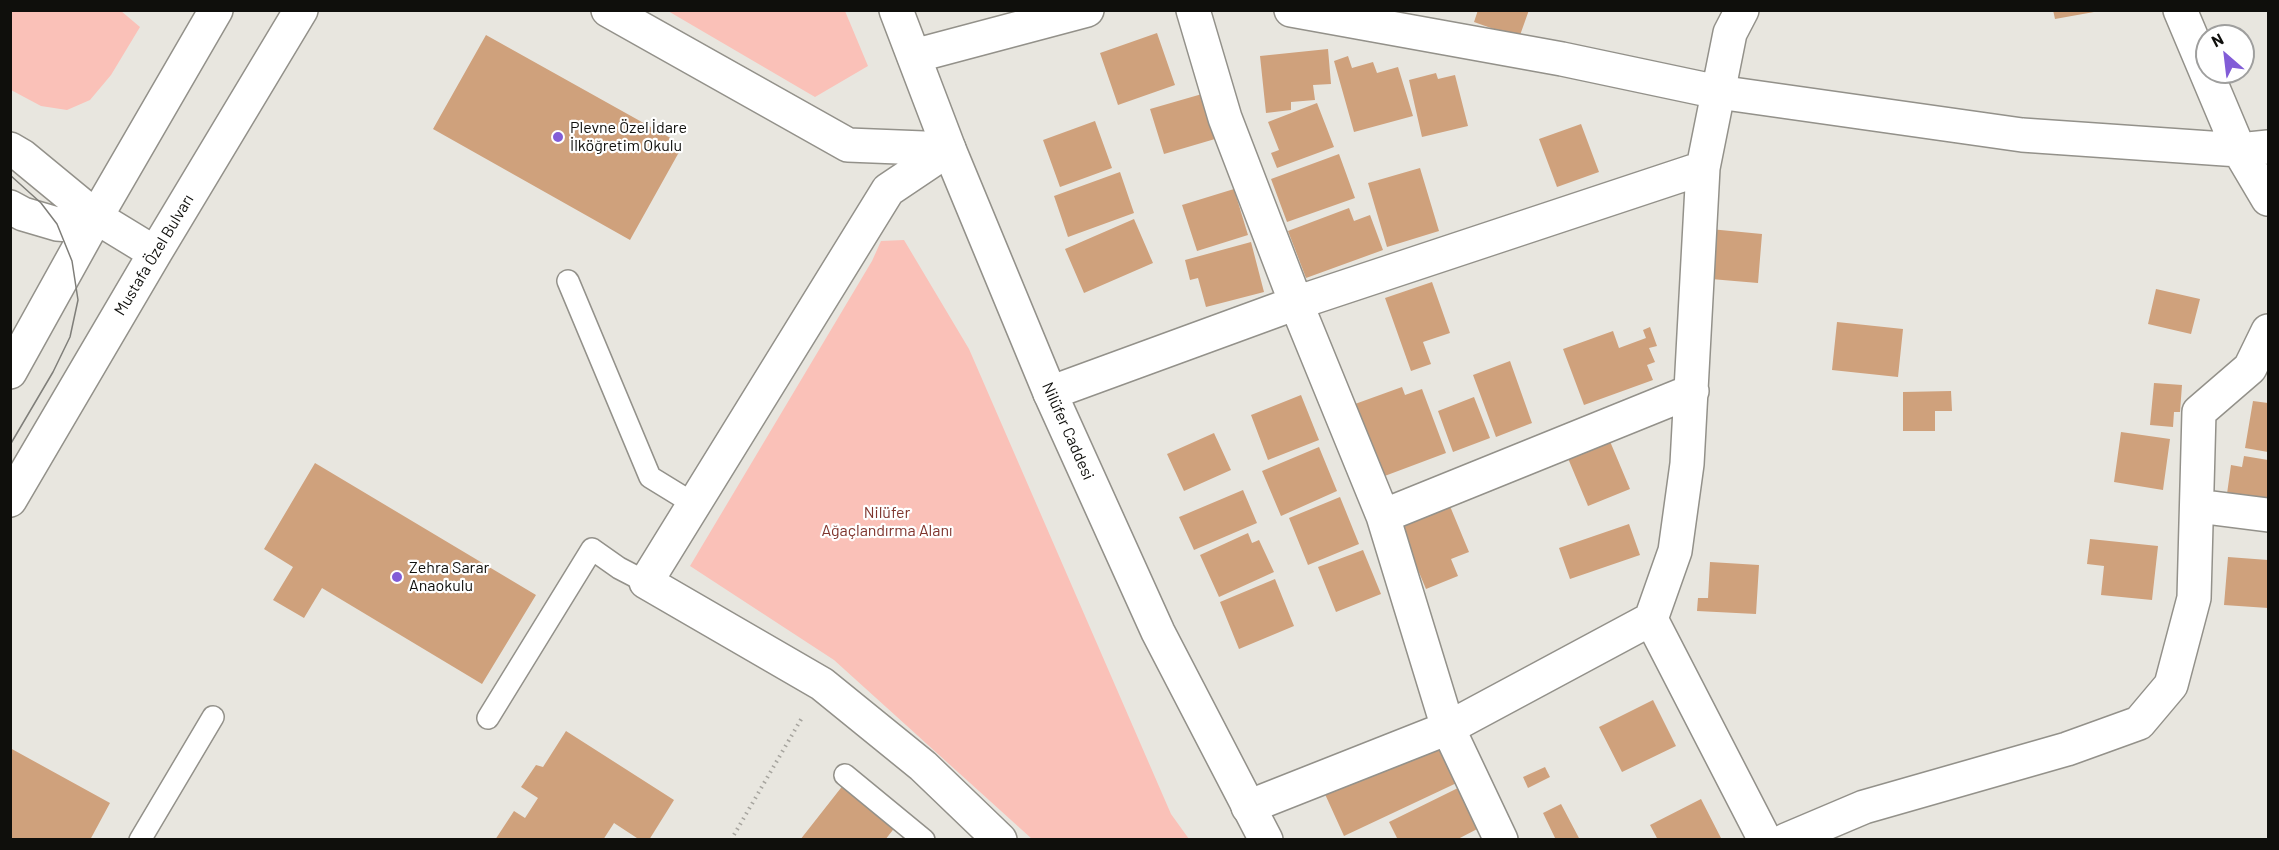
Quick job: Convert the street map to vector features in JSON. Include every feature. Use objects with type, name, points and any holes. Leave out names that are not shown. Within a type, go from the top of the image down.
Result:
[{"type":"street","points":[[10,372],[96,217],[216,10]]},
{"type":"street","name":"Mustafa Özel Bulvarı","points":[[10,500],[301,10]]},
{"type":"street","points":[[608,10],[848,145],[949,149]]},
{"type":"street","name":"Nilüfer Caddesi","points":[[896,10],[949,149],[1050,393],[1158,632],[1266,840]]},
{"type":"street","points":[[914,56],[1087,10]]},
{"type":"street","points":[[1193,10],[1225,118],[1296,303],[1383,516],[1448,728],[1501,840]]},
{"type":"street","points":[[1291,10],[1562,58],[1718,92],[2022,135],[2254,148]]},
{"type":"street","points":[[1248,807],[1448,728],[1651,619],[1675,551],[1688,464],[1703,168],[1730,33],[1742,10]]},
{"type":"street","points":[[2180,10],[2254,148],[2268,199]]},
{"type":"street","points":[[10,149],[22,156],[96,217],[155,253]]},
{"type":"street","points":[[949,149],[888,190],[646,582],[822,684],[923,766],[1000,840]]},
{"type":"street","points":[[1050,393],[1296,303],[1703,168]]},
{"type":"street","points":[[10,207],[23,214],[57,224],[70,225],[96,217]]},
{"type":"street","points":[[1786,840],[1864,807],[2067,748],[2139,723],[2171,685],[2193,598],[2199,412],[2250,368],[2268,331]]},
{"type":"street","points":[[1383,516],[1692,391]]},
{"type":"street","points":[[2197,506],[2268,515]]},
{"type":"street","points":[[1651,619],[1765,840]]},
{"type":"lane","points":[[568,281],[650,477],[694,504]]},
{"type":"lane","points":[[488,718],[592,549],[619,568],[646,582]]},
{"type":"lane","points":[[140,840],[213,717]]},
{"type":"lane","points":[[845,775],[924,840]]},
{"type":"path","points":[[731,840],[822,684]]},
{"type":"green space","points":[[10,11],[121,11],[140,27],[111,75],[90,100],[67,110],[41,106],[11,90]]},
{"type":"green space","points":[[668,11],[845,11],[868,66],[815,97]]},
{"type":"green space","name":"Nilüfer Ağaçlandırma Alanı","points":[[904,240],[969,349],[1171,814],[1189,839],[1032,839],[834,660],[690,566],[872,261],[881,241]]},
{"type":"building","points":[[1478,10],[1529,10],[1519,38],[1474,22]]},
{"type":"building","points":[[2053,10],[2094,10],[2094,12],[2055,19]]},
{"type":"building","points":[[1157,33],[1175,85],[1118,105],[1100,53]]},
{"type":"building","name":"Plevne Özel İdare İlköğretim Okulu","points":[[486,35],[683,145],[630,240],[433,129]]},
{"type":"building","points":[[1328,49],[1331,84],[1313,85],[1315,100],[1291,102],[1291,110],[1266,113],[1260,56]]},
{"type":"building","points":[[1348,56],[1352,68],[1373,62],[1377,73],[1398,67],[1413,116],[1354,132],[1334,61]]},
{"type":"building","points":[[1436,73],[1438,79],[1455,75],[1468,126],[1422,137],[1409,80]]},
{"type":"building","points":[[1202,94],[1215,139],[1164,154],[1150,109]]},
{"type":"building","points":[[1317,103],[1334,147],[1277,168],[1271,153],[1279,150],[1268,122]]},
{"type":"building","points":[[1095,121],[1112,168],[1060,187],[1043,140]]},
{"type":"building","points":[[1581,124],[1599,172],[1557,187],[1539,139]]},
{"type":"building","points":[[1339,154],[1355,198],[1287,222],[1271,179]]},
{"type":"building","points":[[1420,168],[1439,231],[1387,247],[1368,183]]},
{"type":"building","points":[[1120,172],[1134,213],[1068,237],[1054,196]]},
{"type":"building","points":[[1234,189],[1248,235],[1197,251],[1182,205]]},
{"type":"building","points":[[1349,208],[1354,221],[1370,215],[1383,250],[1306,278],[1288,231]]},
{"type":"building","points":[[1134,219],[1153,263],[1084,293],[1065,249]]},
{"type":"building","points":[[1710,229],[1762,234],[1758,283],[1711,279]]},
{"type":"building","points":[[1251,242],[1264,292],[1206,307],[1198,278],[1190,280],[1185,260]]},
{"type":"building","points":[[1432,282],[1450,333],[1423,342],[1431,364],[1411,371],[1385,298]]},
{"type":"building","points":[[2156,289],[2200,299],[2191,334],[2148,324]]},
{"type":"building","points":[[1837,322],[1903,329],[1898,377],[1832,370]]},
{"type":"building","points":[[1650,327],[1657,346],[1649,348],[1655,362],[1647,365],[1653,380],[1584,405],[1563,349],[1613,331],[1619,348],[1646,338],[1643,330]]},
{"type":"building","points":[[1510,361],[1532,423],[1496,437],[1473,375]]},
{"type":"building","points":[[2154,383],[2182,385],[2180,412],[2174,412],[2173,427],[2150,425]]},
{"type":"building","points":[[1402,387],[1405,395],[1422,389],[1446,453],[1382,477],[1355,404]]},
{"type":"building","points":[[1951,391],[1952,411],[1935,411],[1935,431],[1903,431],[1903,392]]},
{"type":"building","points":[[1301,395],[1319,440],[1268,460],[1251,415]]},
{"type":"building","points":[[1474,397],[1490,438],[1453,452],[1438,411]]},
{"type":"building","points":[[2253,401],[2268,403],[2268,452],[2245,448]]},
{"type":"building","points":[[2121,432],[2170,439],[2163,490],[2114,482]]},
{"type":"building","points":[[1214,433],[1231,470],[1184,491],[1167,454]]},
{"type":"building","points":[[1609,439],[1630,489],[1588,506],[1567,456]]},
{"type":"building","points":[[1319,447],[1337,491],[1281,516],[1262,471]]},
{"type":"building","points":[[2244,456],[2268,460],[2268,508],[2226,501],[2231,465],[2242,467]]},
{"type":"building","name":"Zehra Sarar Anaokulu","points":[[315,463],[536,595],[482,684],[322,588],[304,618],[273,600],[293,567],[264,549]]},
{"type":"building","points":[[1243,490],[1257,523],[1194,550],[1179,517]]},
{"type":"building","points":[[1340,497],[1359,544],[1308,565],[1289,518]]},
{"type":"building","points":[[1447,499],[1469,552],[1451,559],[1458,576],[1426,589],[1397,520]]},
{"type":"building","points":[[1629,524],[1640,555],[1570,579],[1559,548]]},
{"type":"building","points":[[1248,533],[1252,543],[1259,540],[1274,572],[1219,597],[1200,555]]},
{"type":"building","points":[[2090,539],[2158,546],[2152,600],[2101,595],[2104,566],[2087,564]]},
{"type":"building","points":[[1363,550],[1381,594],[1336,612],[1318,567]]},
{"type":"building","points":[[2228,557],[2268,560],[2268,608],[2224,605]]},
{"type":"building","points":[[1710,562],[1759,565],[1756,614],[1697,611],[1698,598],[1708,598]]},
{"type":"building","points":[[1275,579],[1294,626],[1239,649],[1220,602]]},
{"type":"building","points":[[1653,700],[1676,746],[1622,772],[1599,727]]},
{"type":"building","points":[[566,731],[674,800],[649,840],[640,840],[614,823],[603,840],[495,840],[514,811],[525,818],[538,798],[521,787],[536,765],[543,767]]},
{"type":"building","points":[[1443,737],[1463,780],[1344,836],[1324,792]]},
{"type":"building","points":[[10,748],[110,803],[90,840],[10,840]]},
{"type":"building","points":[[1545,767],[1550,777],[1528,788],[1523,777]]},
{"type":"building","points":[[844,784],[896,826],[885,840],[800,840]]},
{"type":"building","points":[[1462,786],[1483,826],[1456,840],[1398,840],[1389,822]]},
{"type":"building","points":[[1701,799],[1722,840],[1658,840],[1650,825]]},
{"type":"building","points":[[1561,804],[1580,840],[1556,840],[1543,813]]},
{"type":"tram line","points":[[10,175],[41,203],[57,224],[72,261],[78,300],[70,337],[53,372],[10,445]]},
{"type":"place","name":"Plevne Özel İdare İlköğretim Okulu","points":[[558,137]]},
{"type":"place","name":"Zehra Sarar Anaokulu","points":[[397,577]]}]
